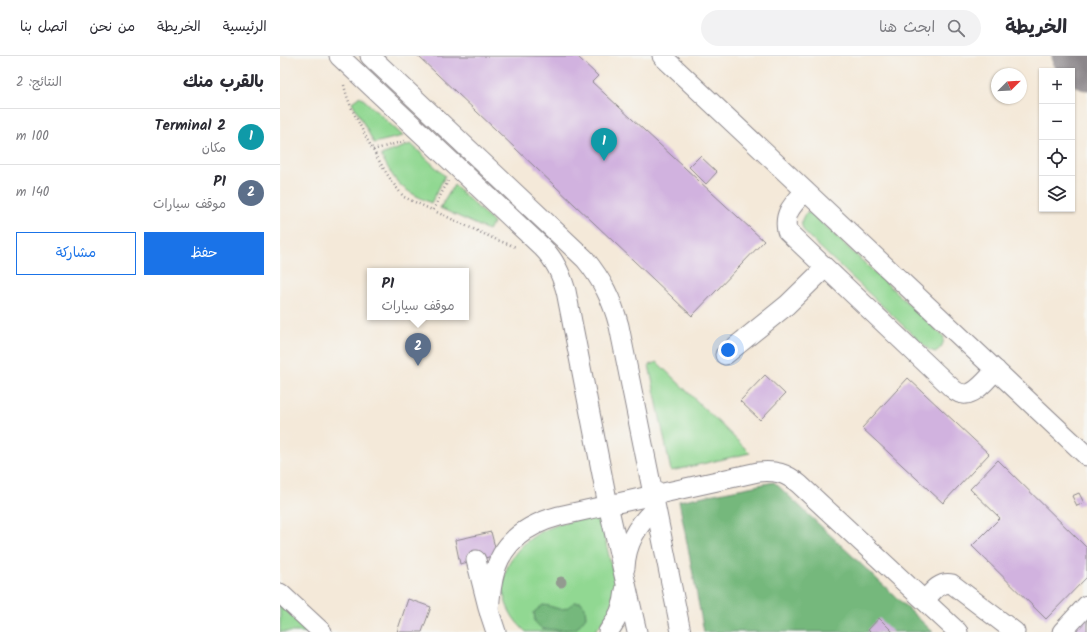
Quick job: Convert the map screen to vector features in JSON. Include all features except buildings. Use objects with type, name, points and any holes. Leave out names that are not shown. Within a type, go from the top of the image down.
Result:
[{"type":"street","points":[[370,56],[585,259],[607,290],[614,307],[619,326],[681,632]]},
{"type":"street","points":[[662,56],[1087,456]]},
{"type":"street","points":[[341,58],[546,251],[557,266],[566,291],[608,505],[637,632]]},
{"type":"street","points":[[805,191],[787,214],[785,222],[787,231],[958,393],[964,395],[971,394],[996,370]]},
{"type":"street","points":[[725,355],[787,305],[825,268]]},
{"type":"street","points":[[496,624],[494,573],[497,562],[508,544],[516,536],[536,524],[608,505],[654,502],[758,472],[769,471],[780,472],[791,477],[958,632]]},
{"type":"street","points":[[608,632],[621,611],[624,598],[625,560],[633,538],[654,502]]},
{"type":"street","points":[[476,560],[496,624]]},
{"type":"street","points":[[925,600],[942,584],[952,584],[1015,632]]},
{"type":"street","points":[[280,593],[322,632]]},
{"type":"street","points":[[1062,632],[1087,605]]},
{"type":"path","points":[[341,58],[343,80],[347,98],[373,150],[395,187],[404,197],[497,240],[521,248]]},
{"type":"path","points":[[373,150],[423,136]]},
{"type":"path","points":[[433,210],[456,166]]},
{"type":"green space","points":[[360,96],[403,136],[374,143],[352,102]]},
{"type":"green space","points":[[411,144],[445,176],[431,203],[400,185],[381,155]]},
{"type":"green space","points":[[454,185],[494,223],[488,230],[440,208]]},
{"type":"green space","points":[[806,213],[811,213],[944,337],[941,348],[935,352],[929,350],[807,235],[802,224],[802,219]]},
{"type":"green space","points":[[657,362],[750,453],[671,471],[649,365]]},
{"type":"green space","points":[[774,482],[933,632],[704,632],[679,501]]},
{"type":"green space","points":[[597,515],[600,518],[615,581],[614,598],[609,614],[593,632],[526,632],[513,617],[506,602],[503,587],[506,572],[512,558],[522,546],[536,535],[557,525]]},
{"type":"green space","points":[[574,602],[581,602],[585,607],[586,617],[576,629],[542,629],[535,622],[534,612],[543,605],[562,609],[570,606]]},
{"type":"green space","points":[[280,604],[308,632],[280,632]]},
{"type":"taxiway","points":[[1072,56],[1087,70]]},
{"type":"place","name":"Terminal 2","points":[[604,161]]},
{"type":"place","name":"P1","points":[[418,366]]}]
